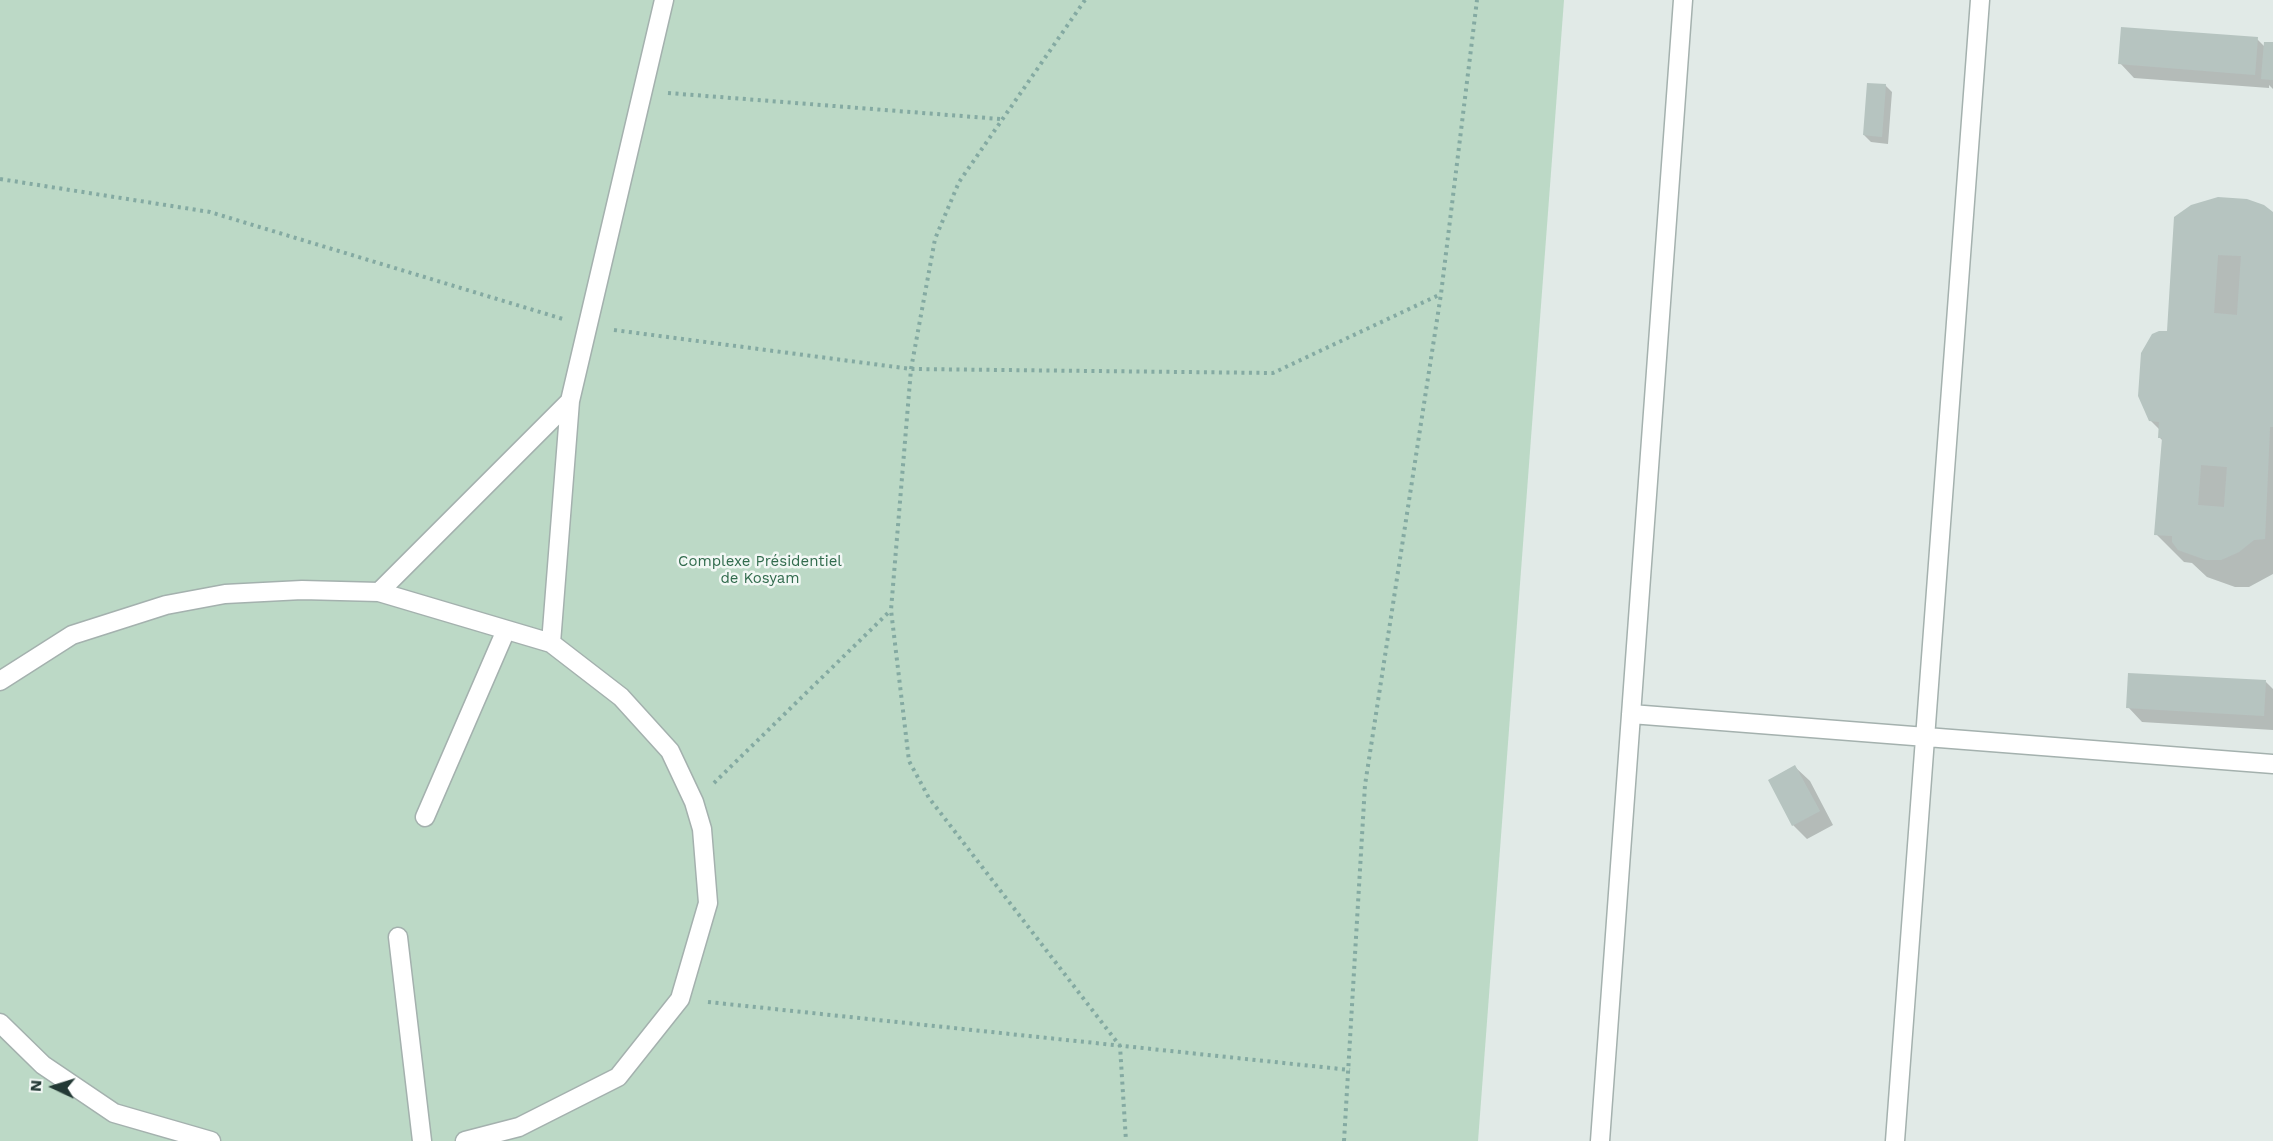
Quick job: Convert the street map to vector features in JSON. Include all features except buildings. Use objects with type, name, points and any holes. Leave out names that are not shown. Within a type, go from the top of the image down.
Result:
[{"type":"lane","points":[[551,643],[570,400],[664,0]]},
{"type":"lane","points":[[1600,1141],[1683,0]]},
{"type":"lane","points":[[1896,1141],[1980,0]]},
{"type":"lane","points":[[379,592],[570,400]]},
{"type":"lane","points":[[0,681],[72,635],[166,605],[225,594],[302,590],[379,592],[551,643],[621,697],[670,751],[694,802],[702,829],[708,903],[680,999],[618,1077],[519,1126],[465,1141]]},
{"type":"lane","points":[[425,817],[506,630]]},
{"type":"lane","points":[[1631,714],[2273,764]]},
{"type":"lane","points":[[398,937],[422,1141]]},
{"type":"lane","points":[[0,1023],[43,1065],[114,1113],[211,1141]]},
{"type":"path","points":[[1085,0],[1000,119],[959,182],[935,239],[911,369],[891,610],[909,761],[929,798],[1120,1046],[1126,1141]]},
{"type":"path","points":[[1344,1141],[1350,1070],[1354,938],[1365,785],[1441,294],[1477,0]]},
{"type":"path","points":[[643,91],[1000,119]]},
{"type":"path","points":[[0,179],[210,212],[587,327],[911,369],[1273,373],[1441,294]]},
{"type":"path","points":[[694,802],[891,610]]},
{"type":"path","points":[[680,999],[1350,1070]]},
{"type":"green space","name":"Complexe Présidentiel de Kosyam","points":[[0,0],[1564,0],[1478,1141],[0,1141]]}]
